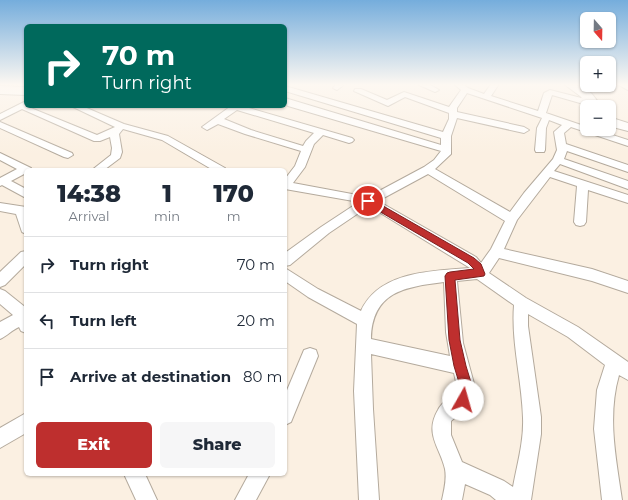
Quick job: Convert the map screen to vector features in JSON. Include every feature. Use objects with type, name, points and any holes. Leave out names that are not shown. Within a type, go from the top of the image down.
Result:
[{"type":"main road","points":[[616,124],[628,127]]},
{"type":"street","points":[[0,117],[19,107]]},
{"type":"street","points":[[302,107],[447,150]]},
{"type":"street","points":[[350,107],[446,136]]},
{"type":"street","points":[[437,107],[452,113],[524,130]]},
{"type":"street","points":[[287,259],[303,246],[368,201],[428,169],[444,157],[447,150],[446,136],[453,119],[452,113],[454,107]]},
{"type":"street","points":[[518,107],[628,143]]},
{"type":"street","points":[[540,150],[542,126],[546,107]]},
{"type":"street","points":[[30,108],[97,139],[118,128]]},
{"type":"street","points":[[79,108],[118,128],[165,138],[218,168]]},
{"type":"street","points":[[207,127],[234,108]]},
{"type":"street","points":[[243,108],[349,140]]},
{"type":"street","points":[[217,120],[248,132],[307,150]]},
{"type":"street","points":[[480,274],[496,252],[512,219],[528,196],[558,160],[562,150],[559,132],[569,124]]},
{"type":"street","points":[[0,125],[68,155]]},
{"type":"street","points":[[100,168],[112,160],[117,154],[114,135],[118,128]]},
{"type":"street","points":[[287,184],[300,167],[309,143],[321,132]]},
{"type":"street","points":[[562,146],[628,169]]},
{"type":"street","points":[[0,156],[24,168]]},
{"type":"street","points":[[558,160],[628,186]]},
{"type":"street","points":[[428,169],[512,219]]},
{"type":"street","points":[[1,182],[24,170]]},
{"type":"street","points":[[548,173],[628,199]]},
{"type":"street","points":[[1,182],[24,193]]},
{"type":"street","points":[[287,185],[368,201],[471,261],[478,267],[480,274],[486,279],[521,302],[573,332],[621,367],[606,390],[603,422],[604,447],[612,500]]},
{"type":"street","points":[[580,222],[583,185]]},
{"type":"street","points":[[0,208],[24,211]]},
{"type":"street","points":[[496,252],[592,275],[628,287]]},
{"type":"street","points":[[0,281],[24,258]]},
{"type":"street","points":[[369,500],[363,386],[364,345],[368,312],[373,303],[382,294],[390,289],[425,279],[480,274]]},
{"type":"street","points":[[287,275],[313,293],[366,321]]},
{"type":"street","points":[[450,276],[455,340],[460,366],[467,389],[467,394],[463,400],[450,408],[444,415],[441,430],[442,438],[455,469],[456,476],[452,500]]},
{"type":"street","points":[[0,296],[20,312],[24,322],[7,325],[0,332]]},
{"type":"street","points":[[520,500],[532,434],[532,417],[520,326],[521,302]]},
{"type":"street","points":[[364,345],[460,366]]},
{"type":"street","points":[[287,411],[310,356]]},
{"type":"street","points":[[0,439],[24,423]]},
{"type":"street","points":[[455,469],[497,488],[513,500]]},
{"type":"street","points":[[135,476],[147,500]]},
{"type":"street","points":[[245,500],[259,476]]},
{"type":"route","points":[[368,201],[471,261],[478,267],[480,274],[450,276],[455,340],[460,366],[464,375],[467,389],[467,394],[463,400]]}]
